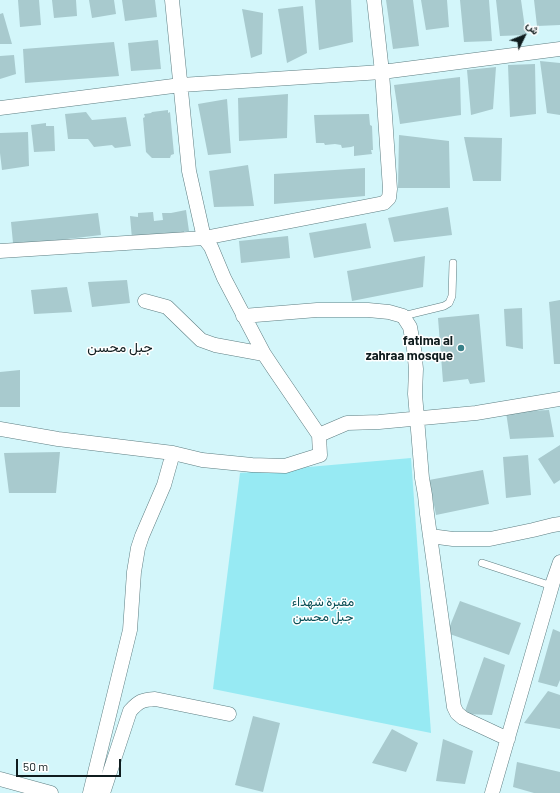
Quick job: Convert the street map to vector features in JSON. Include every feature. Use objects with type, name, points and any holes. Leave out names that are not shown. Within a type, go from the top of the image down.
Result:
[{"type":"street","points":[[0,429],[58,439],[173,453],[202,460],[252,465],[285,466],[320,455],[319,435],[264,354],[224,278],[211,247],[204,238],[190,171],[186,143],[172,0]]},
{"type":"street","points":[[0,251],[204,238],[382,204],[387,200],[390,189],[382,72],[374,0]]},
{"type":"street","points":[[0,108],[181,85],[382,72],[560,49]]},
{"type":"street","points":[[146,302],[167,308],[201,340],[215,345],[264,354]]},
{"type":"street","points":[[243,316],[316,310],[368,310],[389,312],[403,316],[410,328],[414,349],[416,369],[415,394],[422,478],[454,707],[457,713],[463,718],[508,739]]},
{"type":"street","points":[[319,435],[347,423],[379,422],[476,413],[560,399]]},
{"type":"street","points":[[90,793],[130,630],[134,572],[138,548],[164,485],[173,453]]},
{"type":"street","points":[[430,536],[453,539],[490,539],[533,530],[553,524],[560,524]]},
{"type":"street","points":[[492,793],[555,584],[560,562]]},
{"type":"street","points":[[103,793],[130,711],[137,703],[155,699],[229,714]]},
{"type":"street","points":[[0,779],[51,793]]},
{"type":"lane","points":[[403,316],[444,306],[449,303],[452,296],[453,263]]},
{"type":"lane","points":[[482,563],[555,584]]},
{"type":"green space","name":"مقبرة شهداء جبل محسن","points":[[411,458],[431,733],[213,689],[240,473]]},
{"type":"building","points":[[18,0],[39,0],[41,25],[20,27]]},
{"type":"building","points":[[52,0],[76,0],[77,16],[54,18]]},
{"type":"building","points":[[89,0],[114,0],[116,14],[92,18]]},
{"type":"building","points":[[122,0],[155,0],[157,17],[125,21]]},
{"type":"building","points":[[315,0],[351,0],[353,42],[319,50]]},
{"type":"building","points":[[386,0],[413,0],[419,46],[393,49]]},
{"type":"building","points":[[421,0],[447,0],[449,27],[426,30]]},
{"type":"building","points":[[460,0],[489,0],[492,41],[464,42]]},
{"type":"building","points":[[496,0],[521,0],[526,35],[500,36]]},
{"type":"building","points":[[534,0],[560,0],[560,25],[537,26]]},
{"type":"building","points":[[303,6],[307,53],[287,63],[278,9]]},
{"type":"building","points":[[242,9],[263,13],[262,54],[251,58]]},
{"type":"building","points":[[3,13],[12,44],[0,44],[0,14]]},
{"type":"building","points":[[158,40],[161,69],[131,71],[128,43]]},
{"type":"building","points":[[114,42],[119,76],[25,83],[23,49]]},
{"type":"building","points":[[14,55],[16,74],[0,79],[0,56]]},
{"type":"building","points":[[540,61],[560,63],[560,115],[547,113]]},
{"type":"building","points":[[535,64],[536,114],[510,117],[508,65]]},
{"type":"building","points":[[496,67],[493,109],[471,115],[467,70]]},
{"type":"building","points":[[460,77],[461,115],[400,124],[394,85]]},
{"type":"building","points":[[288,94],[287,138],[239,141],[238,98]]},
{"type":"building","points":[[227,99],[231,153],[208,155],[198,104]]},
{"type":"building","points":[[168,110],[168,113],[170,112],[174,154],[171,155],[170,158],[152,158],[146,152],[143,118],[145,117],[144,114]]},
{"type":"building","points":[[86,112],[92,120],[126,117],[131,146],[115,148],[112,145],[94,147],[88,139],[68,139],[65,114]]},
{"type":"building","points":[[369,114],[370,125],[372,126],[372,154],[354,156],[354,146],[342,148],[341,145],[325,145],[324,143],[316,143],[314,115]]},
{"type":"building","points":[[46,123],[46,126],[54,126],[55,151],[34,152],[31,125]]},
{"type":"building","points":[[28,132],[29,166],[2,170],[0,133]]},
{"type":"building","points":[[399,135],[449,141],[450,188],[398,188]]},
{"type":"building","points":[[464,137],[502,138],[501,181],[473,181]]},
{"type":"building","points":[[248,165],[254,206],[214,207],[209,171]]},
{"type":"building","points":[[365,168],[365,196],[274,204],[274,174]]},
{"type":"building","points":[[448,207],[452,235],[394,242],[388,218]]},
{"type":"building","points":[[186,210],[189,231],[184,231],[185,235],[132,239],[130,216],[138,217],[138,213],[153,212],[154,221],[163,220],[162,213]]},
{"type":"building","points":[[98,213],[101,235],[33,243],[13,243],[11,222]]},
{"type":"building","points":[[366,223],[371,248],[314,258],[309,233]]},
{"type":"building","points":[[288,236],[290,258],[241,263],[239,241]]},
{"type":"building","points":[[425,256],[423,287],[352,301],[347,271]]},
{"type":"building","points":[[127,280],[130,303],[92,307],[88,282]]},
{"type":"building","points":[[67,287],[72,312],[34,314],[31,290]]},
{"type":"building","points":[[560,300],[560,364],[554,364],[549,302]]},
{"type":"building","points":[[522,308],[523,349],[506,346],[504,309]]},
{"type":"building","name":"fatima al zahraa mosque","points":[[479,314],[485,382],[470,384],[468,379],[443,382],[438,318]]},
{"type":"building","points":[[20,370],[20,407],[0,407],[0,372]]},
{"type":"building","points":[[549,410],[554,437],[510,439],[506,412]]},
{"type":"building","points":[[560,445],[560,480],[554,484],[538,459]]},
{"type":"building","points":[[60,452],[56,493],[9,493],[4,453]]},
{"type":"building","points":[[528,455],[531,495],[506,498],[503,457]]},
{"type":"building","points":[[483,470],[489,504],[436,515],[429,480]]},
{"type":"building","points":[[460,601],[521,623],[509,655],[447,633]]},
{"type":"building","points":[[553,629],[560,632],[560,680],[557,687],[538,682]]},
{"type":"building","points":[[484,657],[505,665],[492,715],[464,714]]},
{"type":"building","points":[[548,691],[560,695],[560,729],[524,723]]},
{"type":"building","points":[[253,716],[280,723],[263,792],[235,785]]},
{"type":"building","points":[[392,729],[418,743],[406,772],[372,763]]},
{"type":"building","points":[[443,739],[473,751],[465,784],[436,781]]},
{"type":"building","points":[[517,762],[560,772],[560,793],[534,793],[513,787]]},
{"type":"place","name":"fatima al zahraa mosque","points":[[461,348]]},
{"type":"district","name":"جبل محسن","points":[[120,347]]}]
